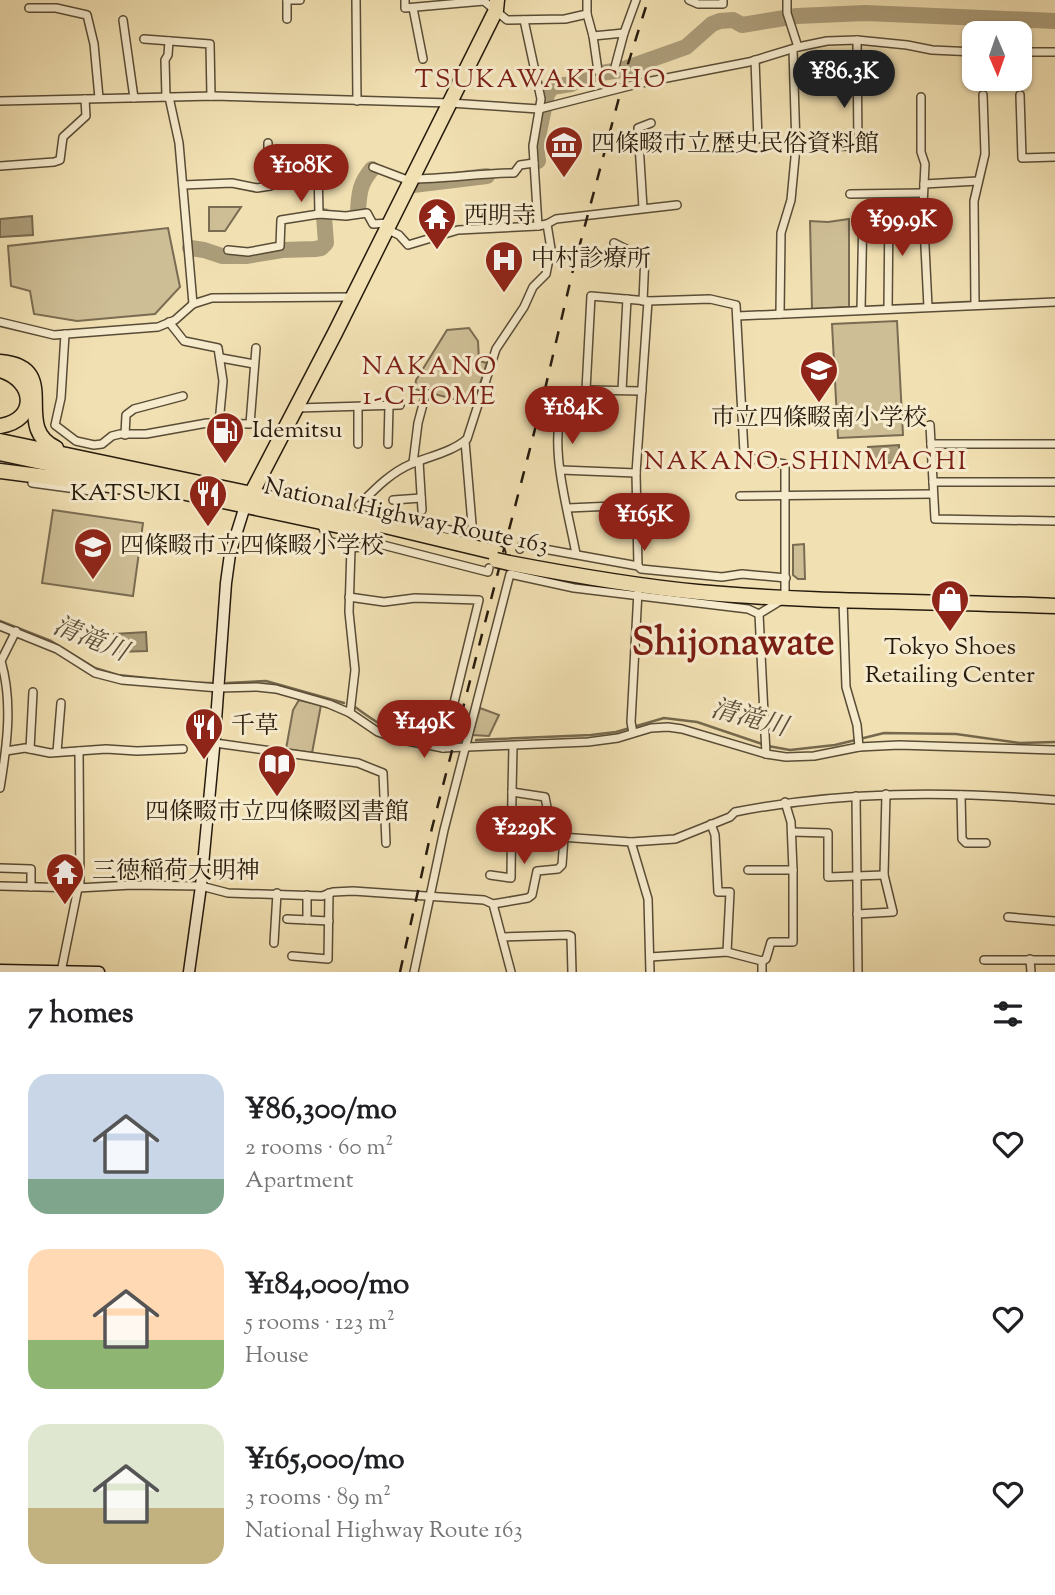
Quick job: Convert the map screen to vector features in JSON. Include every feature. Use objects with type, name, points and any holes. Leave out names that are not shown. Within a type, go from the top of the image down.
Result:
[{"type":"highway","points":[[0,441],[248,500],[297,408],[497,5]]},
{"type":"highway","points":[[0,362],[19,366],[33,380],[36,390],[35,427],[40,437],[48,444],[75,457]]},
{"type":"highway","points":[[0,370],[12,374],[22,382],[29,398],[20,417],[0,426]]},
{"type":"highway","points":[[0,453],[168,489]]},
{"type":"highway","points":[[0,471],[102,485],[168,489]]},
{"type":"highway","name":"National Highway Route 163","points":[[168,489],[412,528],[504,560]]},
{"type":"highway","name":"National Highway Route 163","points":[[248,500],[320,522],[504,560],[662,581],[1055,597]]},
{"type":"highway","name":"National Highway Route 163","points":[[786,588],[843,600],[1055,606]]},
{"type":"street","points":[[287,19],[287,0],[300,0]]},
{"type":"street","points":[[356,0],[357,101]]},
{"type":"street","points":[[405,0],[405,8],[437,3],[484,1],[497,5],[508,20],[565,19],[587,14]]},
{"type":"street","points":[[587,0],[587,14],[598,71]]},
{"type":"street","points":[[615,67],[636,0]]},
{"type":"street","points":[[689,0],[698,4],[723,4],[723,0]]},
{"type":"street","points":[[780,314],[780,233],[791,200],[796,147],[796,48],[788,17],[787,0]]},
{"type":"street","points":[[29,8],[57,8],[87,15],[94,44],[99,98]]},
{"type":"street","points":[[413,8],[423,59]]},
{"type":"street","points":[[123,20],[134,98]]},
{"type":"street","points":[[524,20],[541,99],[533,146],[538,226]]},
{"type":"street","points":[[593,36],[624,33]]},
{"type":"street","points":[[144,38],[211,44],[211,96]]},
{"type":"street","points":[[796,147],[858,146],[857,40]]},
{"type":"street","points":[[0,101],[211,96],[450,103],[539,110],[641,83],[755,60],[827,41],[857,40],[962,51]]},
{"type":"street","points":[[169,41],[169,55],[165,60],[167,97],[179,143],[193,304]]},
{"type":"street","points":[[1032,52],[1055,52]]},
{"type":"street","points":[[755,60],[758,139]]},
{"type":"street","points":[[975,304],[974,201],[985,155],[983,95]]},
{"type":"street","points":[[1020,95],[1022,158],[1055,157]]},
{"type":"street","points":[[921,97],[928,307]]},
{"type":"street","points":[[0,166],[60,160],[63,137],[86,116],[85,99]]},
{"type":"street","points":[[643,208],[638,128],[651,123]]},
{"type":"street","points":[[268,143],[268,187]]},
{"type":"street","points":[[373,167],[411,180],[482,173],[514,173],[520,165],[534,163]]},
{"type":"street","points":[[183,185],[232,183],[257,188],[268,187],[318,167],[319,214]]},
{"type":"street","points":[[850,194],[978,181]]},
{"type":"street","points":[[228,250],[248,252],[280,246],[281,220],[319,214],[346,216],[367,213],[373,224],[388,226],[408,245],[457,230],[538,226],[556,219],[677,205]]},
{"type":"street","points":[[888,309],[889,208]]},
{"type":"street","points":[[861,310],[863,212]]},
{"type":"street","points":[[414,972],[504,560],[496,540],[412,528],[359,509],[385,479],[416,462],[459,446],[467,439],[496,349],[524,307],[533,287],[546,274],[551,249],[547,224]]},
{"type":"street","points":[[614,243],[645,255],[642,391],[636,473],[640,570]]},
{"type":"street","points":[[586,390],[591,296],[645,301],[710,299],[736,305],[744,452],[748,458],[785,464],[786,588],[759,614],[766,749]]},
{"type":"street","points":[[0,322],[54,335],[158,327],[169,323],[193,304],[212,298],[352,297]]},
{"type":"street","points":[[622,390],[627,299]]},
{"type":"street","points":[[737,316],[1055,302]]},
{"type":"street","points":[[169,323],[184,341],[218,348],[223,381],[219,423]]},
{"type":"street","points":[[65,334],[61,398],[55,425],[76,440],[94,445],[102,444],[112,436],[146,434],[207,423],[250,424],[256,348]]},
{"type":"street","points":[[221,358],[254,364]]},
{"type":"street","points":[[576,554],[558,452],[558,414],[565,396],[586,390],[642,391]]},
{"type":"street","points":[[422,510],[416,462],[418,423],[426,393]]},
{"type":"street","points":[[125,435],[126,415],[134,410],[183,396]]},
{"type":"street","points":[[297,408],[400,405]]},
{"type":"street","points":[[388,444],[389,406]]},
{"type":"street","points":[[358,407],[358,444]]},
{"type":"street","points":[[930,425],[935,519],[1055,521]]},
{"type":"street","points":[[465,441],[473,536]]},
{"type":"street","points":[[931,443],[1055,444]]},
{"type":"street","points":[[561,470],[636,473]]},
{"type":"street","points":[[933,482],[1055,482]]},
{"type":"street","points":[[32,483],[91,491],[102,485]]},
{"type":"street","points":[[740,496],[933,494]]},
{"type":"street","points":[[393,500],[421,498]]},
{"type":"street","points":[[189,972],[201,886],[229,564],[248,500]]},
{"type":"street","points":[[568,508],[636,505]]},
{"type":"street","points":[[320,522],[329,541],[352,545],[383,545],[488,572],[522,545],[576,554],[640,570],[722,577],[742,574],[786,588]]},
{"type":"street","points":[[350,713],[355,670],[349,597],[352,545]]},
{"type":"street","points":[[504,560],[573,588],[638,593],[748,609],[759,614]]},
{"type":"street","points":[[632,728],[638,593]]},
{"type":"street","points":[[349,597],[384,602],[415,598],[479,600],[443,748]]},
{"type":"street","points":[[843,600],[846,687],[859,746]]},
{"type":"street","points":[[0,626],[57,649],[96,673],[122,681],[276,689],[329,704],[350,713],[378,732],[397,739],[443,748],[588,743],[632,728],[651,728],[682,729],[766,749],[786,757],[814,756],[859,746],[1055,750]]},
{"type":"street","points":[[0,788],[6,751],[6,680],[1,661],[16,631]]},
{"type":"street","points":[[30,749],[33,692]]},
{"type":"street","points":[[57,752],[61,703]]},
{"type":"street","points":[[215,743],[358,763],[383,773],[386,843]]},
{"type":"street","points":[[490,875],[511,878],[513,746]]},
{"type":"street","points":[[6,751],[183,749]]},
{"type":"street","points":[[61,971],[79,888],[79,751]]},
{"type":"street","points":[[512,792],[545,797],[551,828],[564,837],[631,842],[675,839],[730,817],[735,811],[785,802],[886,794],[1000,795],[1055,800]]},
{"type":"street","points":[[857,914],[893,912],[884,875],[886,794]]},
{"type":"street","points":[[961,795],[962,839],[966,843],[986,843]]},
{"type":"street","points":[[856,796],[858,972]]},
{"type":"street","points":[[762,961],[766,959],[771,942],[793,942],[792,832],[785,802]]},
{"type":"street","points":[[712,824],[718,892],[730,892],[727,952]]},
{"type":"street","points":[[792,832],[828,833],[828,877],[884,875]]},
{"type":"street","points":[[0,886],[201,886],[228,893],[323,896],[353,891],[385,892],[485,900],[493,904],[532,895],[537,871],[551,870],[562,865],[564,837]]},
{"type":"street","points":[[631,842],[648,899],[650,972]]},
{"type":"street","points":[[0,868],[31,869],[31,887]]},
{"type":"street","points":[[748,870],[793,870]]},
{"type":"street","points":[[274,943],[277,893]]},
{"type":"street","points":[[292,956],[328,960],[329,893]]},
{"type":"street","points":[[307,895],[307,920]]},
{"type":"street","points":[[493,904],[511,972]]},
{"type":"street","points":[[1008,917],[1055,921]]},
{"type":"street","points":[[287,919],[329,920]]},
{"type":"street","points":[[502,937],[568,934],[571,936],[572,972]]},
{"type":"street","points":[[650,957],[727,952],[762,961]]},
{"type":"street","points":[[1030,959],[1031,972]]},
{"type":"street","points":[[984,960],[1055,960]]},
{"type":"street","points":[[762,961],[762,972]]},
{"type":"street","points":[[0,970],[99,972]]},
{"type":"shaded area","points":[[209,207],[241,207],[225,231],[209,231]]},
{"type":"shaded area","points":[[32,216],[33,235],[0,237],[0,219]]},
{"type":"shaded area","points":[[849,219],[849,307],[812,309],[810,221]]},
{"type":"shaded area","points":[[168,228],[180,287],[155,314],[77,321],[34,314],[30,291],[11,286],[8,246]]},
{"type":"shaded area","points":[[897,321],[903,435],[838,438],[832,324]]},
{"type":"shaded area","points":[[469,328],[478,341],[479,361],[487,363],[473,404],[415,389],[416,380],[447,330]]},
{"type":"shaded area","points":[[899,445],[899,462],[869,464],[868,447]]},
{"type":"shaded area","points":[[53,510],[143,523],[133,596],[42,583]]},
{"type":"shaded area","points":[[804,544],[805,579],[798,579],[793,575],[793,545]]},
{"type":"shaded area","points":[[146,632],[147,651],[115,652],[114,634]]},
{"type":"shaded area","points":[[299,700],[321,705],[312,753],[286,749],[293,710]]},
{"type":"shaded area","points":[[480,708],[499,715],[489,736],[472,735]]},
{"type":"waterway","points":[[538,161],[536,146],[547,94],[552,87],[571,84],[587,75],[621,70],[686,47],[712,24],[720,21],[733,20],[742,25],[797,16],[865,13],[1055,21]]},
{"type":"waterway","points":[[358,211],[361,188],[372,169]]},
{"type":"waterway","points":[[413,185],[487,176]]},
{"type":"waterway","points":[[190,248],[222,256],[321,248],[326,243],[324,216]]},
{"type":"waterway","name":"清滝川","points":[[0,621],[51,641],[95,668],[118,675],[166,680]]},
{"type":"waterway","name":"清滝川","points":[[227,683],[266,681],[344,703]]},
{"type":"waterway","name":"清滝川","points":[[194,683],[211,683]]},
{"type":"waterway","name":"清滝川","points":[[355,707],[393,731],[438,740]]},
{"type":"waterway","name":"清滝川","points":[[476,740],[591,735],[616,732],[664,718],[697,722],[768,746],[790,750],[835,745],[884,733],[956,734],[1020,743],[1055,742]]},
{"type":"railway","points":[[400,972],[432,828],[542,402],[572,274],[628,64],[648,0]]},
{"type":"place","name":"四條畷市立歴史民俗資料館","points":[[564,179]]},
{"type":"place","name":"西明寺","points":[[437,251]]},
{"type":"place","name":"中村診療所","points":[[504,294]]},
{"type":"place","name":"市立四條畷南小学校","points":[[819,404]]},
{"type":"place","name":"Idemitsu","points":[[225,465]]},
{"type":"place","name":"KATSUKI","points":[[208,528]]},
{"type":"place","name":"四條畷市立四條畷小学校","points":[[93,581]]},
{"type":"place","name":"Tokyo Shoes Retailing Center","points":[[950,633]]},
{"type":"place","name":"千草","points":[[204,761]]},
{"type":"place","name":"四條畷市立四條畷図書館","points":[[277,798]]},
{"type":"place","name":"三徳稲荷大明神","points":[[65,906]]},
{"type":"district","name":"TSUKAWAKICHO","points":[[541,80]]},
{"type":"district","name":"NAKANO 1-CHOME","points":[[430,382]]},
{"type":"district","name":"NAKANO-SHINMACHI","points":[[806,462]]},
{"type":"district","name":"Shijonawate","points":[[733,645]]}]
